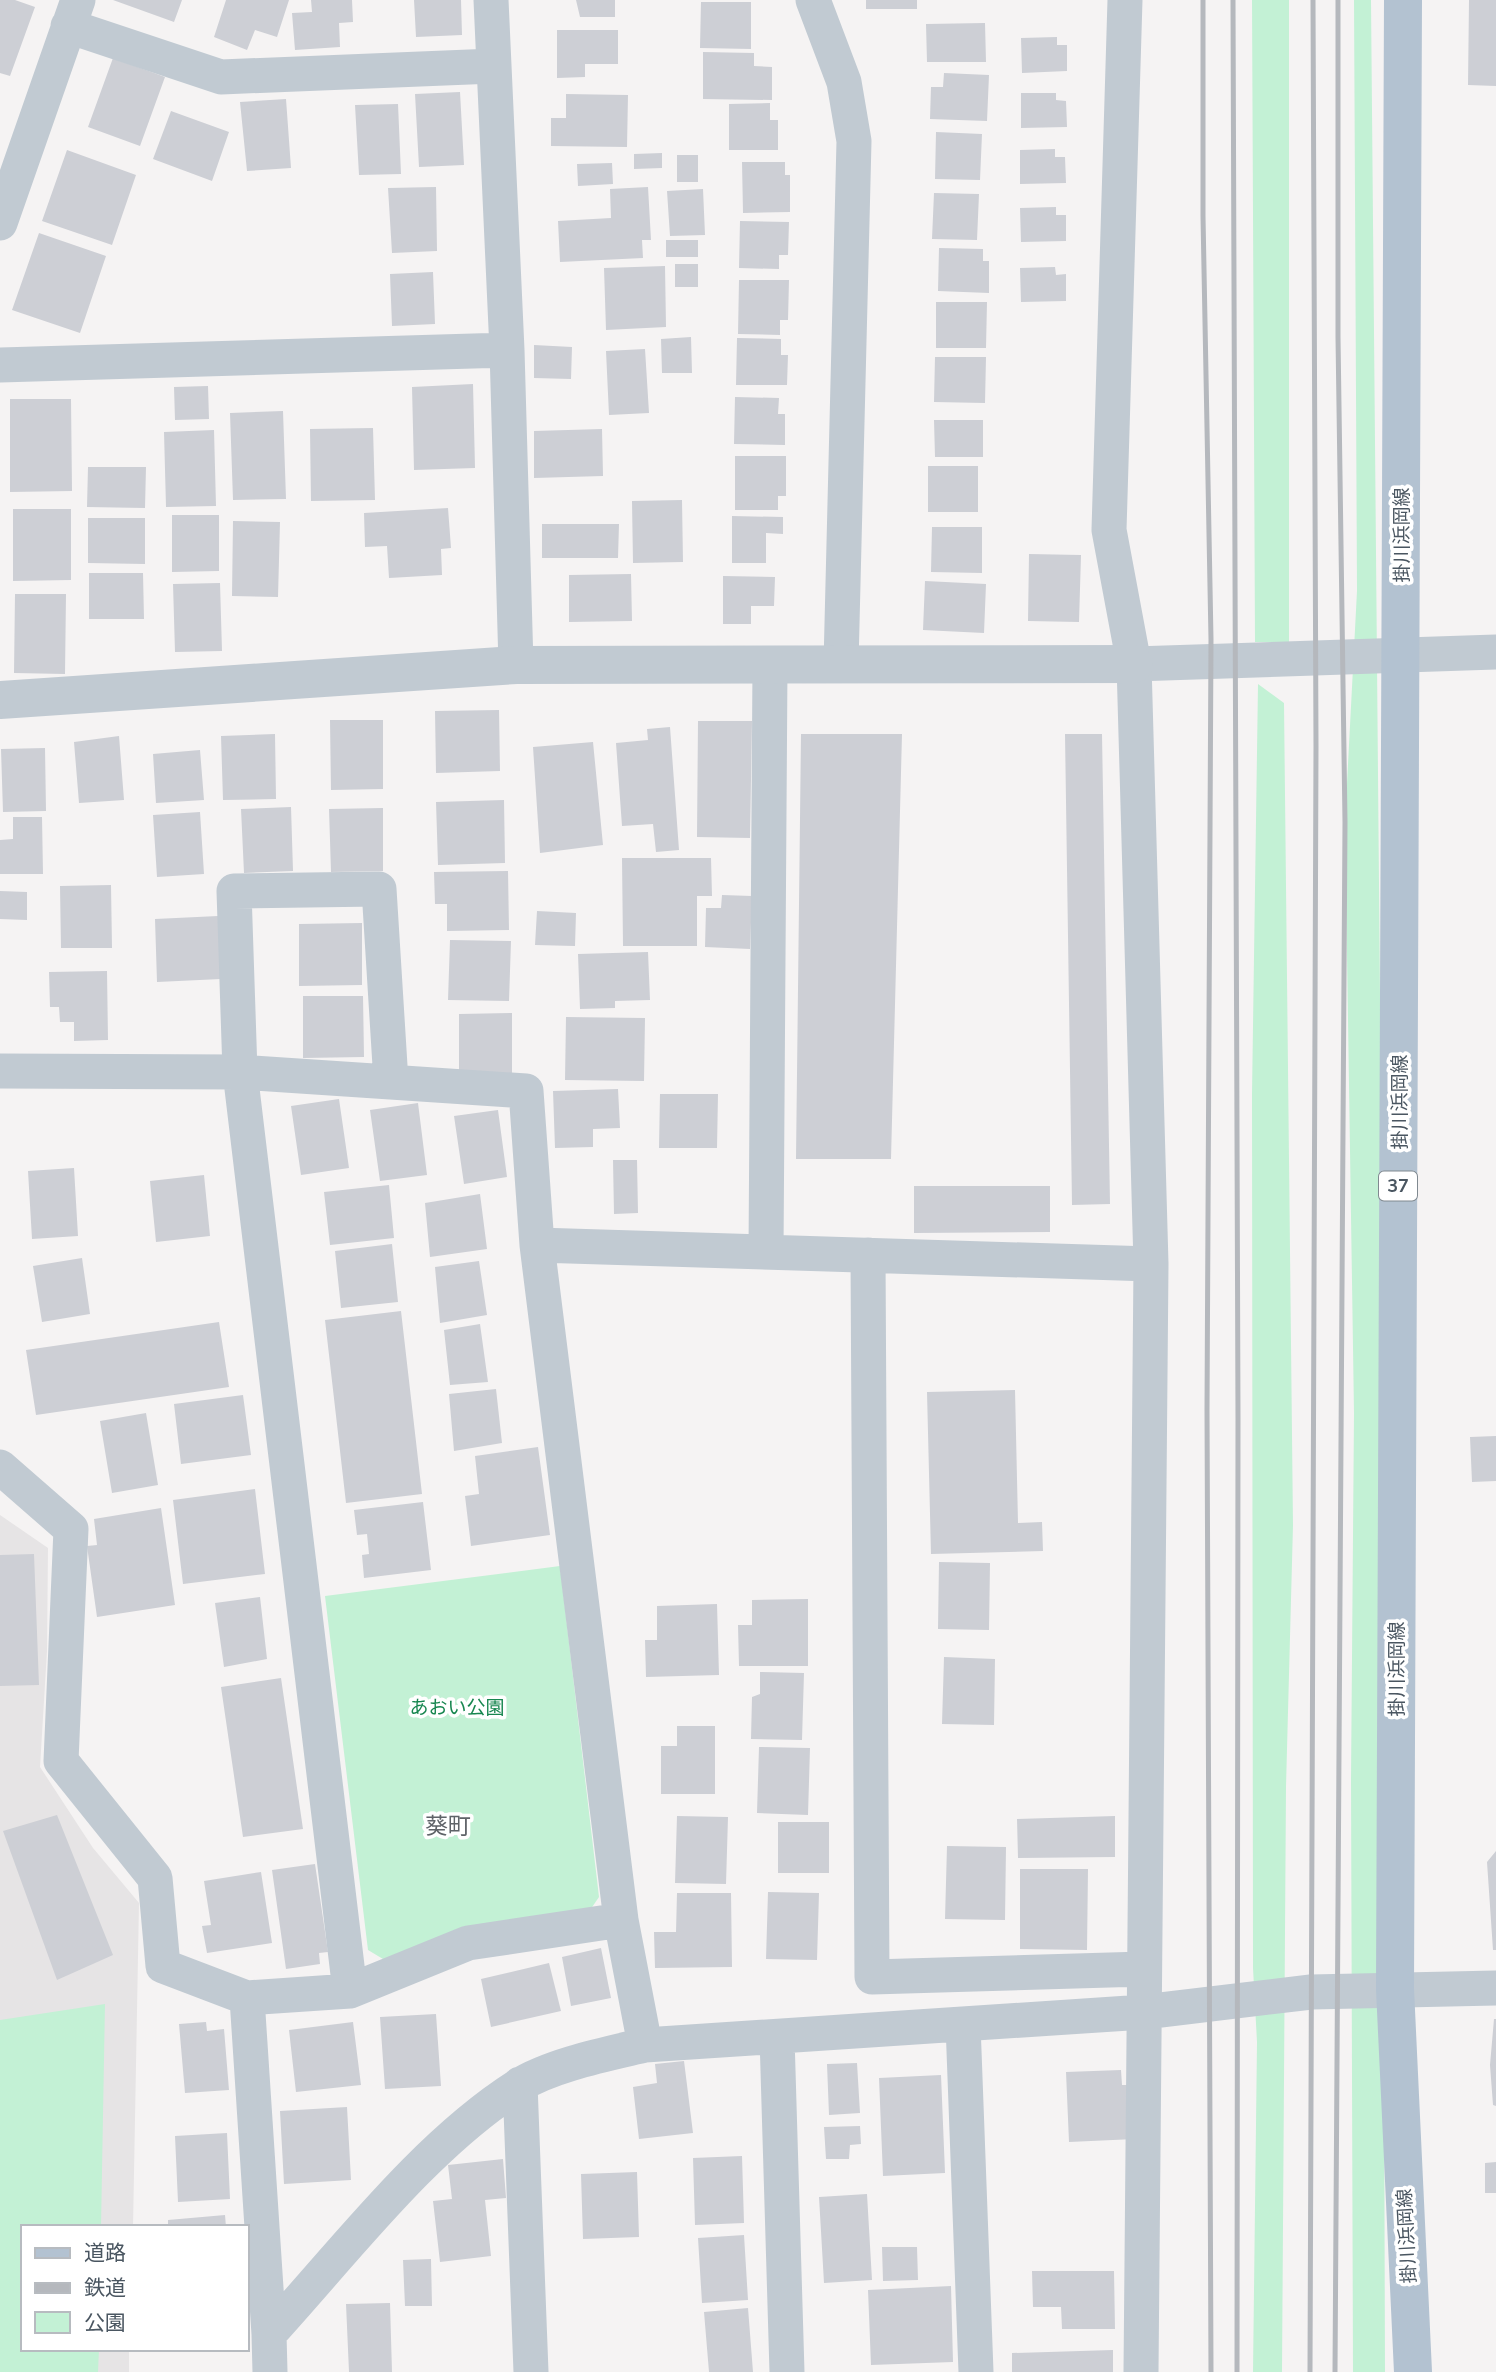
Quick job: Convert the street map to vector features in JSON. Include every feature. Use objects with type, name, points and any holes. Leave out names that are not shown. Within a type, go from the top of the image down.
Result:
[{"type":"main road","name":"掛川浜岡線","points":[[1402,0],[1395,1989],[1413,2372]]},
{"type":"street","points":[[491,0],[507,350],[516,665]]},
{"type":"street","points":[[813,0],[844,82],[853,141],[841,664]]},
{"type":"street","points":[[1125,0],[1108,530],[1134,664],[1151,1264],[1141,2372]]},
{"type":"street","points":[[0,223],[73,13],[221,77],[494,66]]},
{"type":"street","points":[[0,365],[507,350]]},
{"type":"street","points":[[0,700],[516,665],[1134,664],[1496,652]]},
{"type":"street","points":[[766,1252],[770,665]]},
{"type":"street","points":[[350,1991],[240,1072],[234,891],[379,889],[391,1082]]},
{"type":"street","points":[[0,1071],[240,1072],[526,1091],[537,1245],[621,1920],[645,2045]]},
{"type":"street","points":[[537,1245],[1151,1264]]},
{"type":"street","points":[[868,1255],[872,1977],[1144,1969]]},
{"type":"street","points":[[0,1467],[71,1529],[61,1761],[155,1878],[163,1966],[247,1998],[350,1991],[467,1943],[621,1920]]},
{"type":"street","points":[[269,2334],[445,2141],[520,2084],[591,2057],[645,2045],[1144,2012],[1311,1993],[1496,1988]]},
{"type":"street","points":[[247,1998],[270,2372]]},
{"type":"street","points":[[963,2024],[976,2372]]},
{"type":"street","points":[[777,2037],[787,2372]]},
{"type":"street","points":[[520,2084],[531,2372]]},
{"type":"shaded area","points":[[0,1515],[48,1548],[47,1651],[40,1767],[93,1848],[139,1903],[133,2225],[21,2225],[21,2351],[129,2351],[129,2372],[0,2372]]},
{"type":"green space","points":[[1252,0],[1289,0],[1289,642],[1255,642]]},
{"type":"green space","points":[[1354,0],[1371,0],[1381,1105],[1385,2372],[1353,2372],[1351,1780],[1354,1413],[1345,822],[1357,591]]},
{"type":"green space","points":[[1258,684],[1284,703],[1293,1525],[1286,1787],[1282,2372],[1253,2372],[1257,2042],[1253,1968],[1252,1094]]},
{"type":"green space","name":"あおい公園","points":[[560,1566],[599,1897],[588,1913],[388,1962],[368,1950],[325,1596]]},
{"type":"green space","points":[[105,2004],[101,2225],[21,2225],[21,2351],[99,2351],[98,2372],[0,2372],[0,2020]]},
{"type":"building","points":[[0,0],[15,0],[35,7],[10,76],[0,73]]},
{"type":"building","points":[[113,0],[182,0],[174,22]]},
{"type":"building","points":[[226,0],[289,0],[277,37],[255,30],[247,50],[214,37]]},
{"type":"building","points":[[311,0],[352,0],[353,22],[339,23],[340,47],[295,50],[292,13],[312,12]]},
{"type":"building","points":[[414,0],[461,0],[462,35],[416,37]]},
{"type":"building","points":[[576,0],[615,0],[615,17],[580,17]]},
{"type":"building","points":[[866,0],[917,0],[917,9],[866,9]]},
{"type":"building","points":[[1469,0],[1496,0],[1496,86],[1468,85]]},
{"type":"building","points":[[701,2],[751,2],[751,49],[700,48]]},
{"type":"building","points":[[985,23],[986,62],[927,62],[926,24]]},
{"type":"building","points":[[557,30],[618,30],[618,64],[585,64],[585,77],[557,78]]},
{"type":"building","points":[[1057,37],[1057,45],[1067,45],[1067,71],[1022,73],[1021,38]]},
{"type":"building","points":[[703,52],[754,53],[754,66],[772,67],[772,100],[703,99]]},
{"type":"building","points":[[113,58],[165,77],[140,146],[88,127]]},
{"type":"building","points":[[944,73],[989,75],[987,121],[930,119],[931,87],[943,87]]},
{"type":"building","points":[[460,92],[464,165],[419,167],[415,94]]},
{"type":"building","points":[[1021,93],[1056,93],[1056,100],[1066,101],[1067,127],[1021,128]]},
{"type":"building","points":[[566,94],[628,95],[627,147],[551,146],[551,118],[566,118]]},
{"type":"building","points":[[286,99],[291,168],[247,171],[240,102]]},
{"type":"building","points":[[770,103],[770,120],[778,120],[778,150],[729,150],[729,104]]},
{"type":"building","points":[[398,104],[401,174],[359,175],[355,105]]},
{"type":"building","points":[[171,111],[229,132],[212,181],[153,159]]},
{"type":"building","points":[[936,132],[982,134],[980,180],[935,179]]},
{"type":"building","points":[[1055,149],[1055,157],[1065,157],[1066,183],[1020,184],[1020,150]]},
{"type":"building","points":[[67,150],[136,175],[112,245],[42,221]]},
{"type":"building","points":[[662,153],[662,168],[634,169],[634,154]]},
{"type":"building","points":[[677,155],[698,155],[698,182],[677,182]]},
{"type":"building","points":[[742,162],[785,162],[785,175],[790,175],[790,212],[743,213]]},
{"type":"building","points":[[612,163],[613,184],[578,186],[577,164]]},
{"type":"building","points":[[436,187],[437,251],[392,253],[388,188]]},
{"type":"building","points":[[648,187],[651,240],[642,240],[643,258],[560,262],[558,221],[611,218],[610,189]]},
{"type":"building","points":[[703,189],[705,235],[670,236],[667,191]]},
{"type":"building","points":[[934,193],[979,194],[977,240],[932,239]]},
{"type":"building","points":[[1056,207],[1056,215],[1066,215],[1066,241],[1021,242],[1020,208]]},
{"type":"building","points":[[740,221],[789,222],[788,255],[779,255],[779,269],[739,268]]},
{"type":"building","points":[[39,233],[106,256],[80,333],[12,310]]},
{"type":"building","points":[[666,240],[698,240],[698,257],[666,257]]},
{"type":"building","points":[[939,248],[983,249],[983,261],[989,261],[989,293],[938,291]]},
{"type":"building","points":[[675,264],[698,264],[698,287],[675,287]]},
{"type":"building","points":[[665,266],[666,327],[606,330],[604,268]]},
{"type":"building","points":[[1055,267],[1056,275],[1066,274],[1066,301],[1021,302],[1020,268]]},
{"type":"building","points":[[433,272],[435,324],[392,326],[390,274]]},
{"type":"building","points":[[739,280],[789,280],[788,320],[780,320],[780,335],[738,334]]},
{"type":"building","points":[[936,302],[987,302],[986,348],[936,348]]},
{"type":"building","points":[[691,337],[692,373],[662,373],[661,339]]},
{"type":"building","points":[[737,338],[781,339],[781,355],[788,355],[787,385],[736,385]]},
{"type":"building","points":[[534,345],[572,347],[571,379],[534,378]]},
{"type":"building","points":[[645,349],[649,413],[609,415],[606,351]]},
{"type":"building","points":[[935,357],[986,357],[985,403],[934,402]]},
{"type":"building","points":[[473,384],[475,468],[414,470],[412,387]]},
{"type":"building","points":[[208,386],[209,419],[175,420],[174,387]]},
{"type":"building","points":[[735,397],[779,398],[778,414],[785,414],[785,445],[734,444]]},
{"type":"building","points":[[10,399],[71,399],[72,491],[10,492]]},
{"type":"building","points":[[283,411],[286,499],[233,500],[230,413]]},
{"type":"building","points":[[934,420],[983,420],[983,457],[935,457]]},
{"type":"building","points":[[373,428],[375,500],[311,501],[310,429]]},
{"type":"building","points":[[602,429],[603,476],[534,478],[534,431]]},
{"type":"building","points":[[214,430],[216,506],[166,507],[164,432]]},
{"type":"building","points":[[735,456],[786,456],[786,496],[778,496],[778,510],[735,510]]},
{"type":"building","points":[[928,466],[978,466],[978,512],[928,512]]},
{"type":"building","points":[[88,467],[146,467],[145,508],[87,507]]},
{"type":"building","points":[[682,500],[683,562],[633,563],[632,501]]},
{"type":"building","points":[[448,508],[451,548],[441,549],[442,575],[389,578],[387,546],[365,547],[364,513]]},
{"type":"building","points":[[13,509],[71,509],[71,580],[13,581]]},
{"type":"building","points":[[172,515],[219,515],[219,571],[172,572]]},
{"type":"building","points":[[732,516],[783,517],[783,534],[766,533],[766,563],[732,563]]},
{"type":"building","points":[[88,518],[145,518],[145,564],[88,563]]},
{"type":"building","points":[[233,521],[280,522],[278,597],[232,596]]},
{"type":"building","points":[[542,524],[619,524],[618,558],[542,558]]},
{"type":"building","points":[[932,527],[982,527],[982,573],[931,572]]},
{"type":"building","points":[[1029,554],[1081,555],[1079,622],[1028,621]]},
{"type":"building","points":[[89,573],[143,573],[144,619],[89,619]]},
{"type":"building","points":[[631,574],[632,621],[569,622],[569,575]]},
{"type":"building","points":[[723,576],[775,577],[774,606],[751,606],[751,624],[723,624]]},
{"type":"building","points":[[925,581],[986,584],[984,633],[923,630]]},
{"type":"building","points":[[220,583],[222,651],[175,652],[173,584]]},
{"type":"building","points":[[15,594],[66,594],[65,674],[14,673]]},
{"type":"building","points":[[499,710],[500,771],[436,773],[435,711]]},
{"type":"building","points":[[330,720],[383,720],[383,789],[331,790]]},
{"type":"building","points":[[698,721],[752,721],[750,838],[697,837]]},
{"type":"building","points":[[670,727],[679,850],[656,852],[653,824],[622,826],[616,743],[648,740],[647,729]]},
{"type":"building","points":[[275,734],[276,799],[223,800],[221,736]]},
{"type":"building","points":[[801,734],[902,734],[891,1159],[796,1159]]},
{"type":"building","points":[[1065,734],[1102,734],[1110,1204],[1072,1205]]},
{"type":"building","points":[[119,736],[124,800],[79,803],[74,742]]},
{"type":"building","points":[[593,742],[603,845],[540,853],[533,747]]},
{"type":"building","points":[[45,748],[46,811],[3,812],[1,749]]},
{"type":"building","points":[[200,750],[204,800],[156,803],[153,754]]},
{"type":"building","points":[[504,800],[505,863],[438,865],[436,802]]},
{"type":"building","points":[[291,807],[293,871],[244,873],[241,809]]},
{"type":"building","points":[[383,808],[383,871],[331,872],[329,809]]},
{"type":"building","points":[[200,812],[204,874],[157,877],[153,815]]},
{"type":"building","points":[[13,817],[42,817],[43,874],[0,874],[0,840],[13,839]]},
{"type":"building","points":[[622,858],[711,858],[712,896],[697,896],[697,946],[623,946]]},
{"type":"building","points":[[508,871],[509,930],[447,931],[447,904],[435,904],[434,872]]},
{"type":"building","points":[[111,885],[112,948],[61,948],[60,886]]},
{"type":"building","points":[[0,891],[27,892],[27,920],[0,919]]},
{"type":"building","points":[[722,895],[752,896],[750,949],[705,947],[706,908],[721,908]]},
{"type":"building","points":[[537,911],[576,913],[575,946],[535,945]]},
{"type":"building","points":[[218,916],[221,979],[157,982],[155,919]]},
{"type":"building","points":[[362,923],[362,985],[299,986],[299,924]]},
{"type":"building","points":[[450,940],[511,941],[509,1001],[448,1000]]},
{"type":"building","points":[[648,952],[650,1000],[615,1001],[615,1008],[580,1009],[578,954]]},
{"type":"building","points":[[107,971],[108,1040],[74,1041],[74,1022],[60,1022],[59,1007],[50,1007],[49,972]]},
{"type":"building","points":[[303,996],[363,996],[364,1057],[303,1058]]},
{"type":"building","points":[[512,1013],[512,1074],[459,1074],[459,1014]]},
{"type":"building","points":[[566,1017],[645,1018],[644,1081],[565,1080]]},
{"type":"building","points":[[618,1089],[620,1128],[593,1129],[593,1147],[555,1148],[553,1091]]},
{"type":"building","points":[[660,1094],[718,1094],[717,1148],[659,1148]]},
{"type":"building","points":[[339,1099],[349,1168],[301,1175],[291,1106]]},
{"type":"building","points":[[418,1103],[427,1175],[380,1181],[370,1110]]},
{"type":"building","points":[[498,1110],[507,1177],[464,1184],[454,1116]]},
{"type":"building","points":[[613,1160],[637,1160],[638,1213],[614,1214]]},
{"type":"building","points":[[74,1168],[78,1236],[32,1239],[28,1171]]},
{"type":"building","points":[[204,1175],[210,1236],[156,1242],[150,1181]]},
{"type":"building","points":[[389,1185],[394,1238],[330,1245],[324,1192]]},
{"type":"building","points":[[914,1186],[1050,1186],[1050,1232],[914,1233]]},
{"type":"building","points":[[480,1194],[487,1249],[430,1257],[425,1203]]},
{"type":"building","points":[[392,1244],[398,1302],[341,1308],[335,1251]]},
{"type":"building","points":[[82,1258],[90,1314],[42,1322],[33,1266]]},
{"type":"building","points":[[479,1261],[487,1315],[440,1323],[435,1267]]},
{"type":"building","points":[[401,1311],[422,1494],[346,1503],[325,1320]]},
{"type":"building","points":[[219,1322],[229,1387],[36,1415],[26,1350]]},
{"type":"building","points":[[480,1324],[488,1382],[450,1385],[444,1330]]},
{"type":"building","points":[[496,1389],[502,1443],[454,1451],[449,1394]]},
{"type":"building","points":[[1015,1390],[1018,1523],[1042,1522],[1043,1551],[931,1554],[927,1392]]},
{"type":"building","points":[[243,1395],[251,1455],[181,1464],[174,1404]]},
{"type":"building","points":[[146,1413],[158,1485],[112,1493],[100,1421]]},
{"type":"building","points":[[1496,1436],[1496,1481],[1472,1482],[1470,1437]]},
{"type":"building","points":[[538,1447],[550,1535],[471,1546],[465,1496],[479,1494],[475,1456]]},
{"type":"building","points":[[255,1489],[265,1574],[183,1584],[173,1500]]},
{"type":"building","points":[[423,1502],[431,1570],[364,1578],[362,1555],[369,1554],[367,1534],[357,1535],[354,1510]]},
{"type":"building","points":[[161,1508],[175,1605],[97,1617],[87,1546],[97,1545],[94,1519]]},
{"type":"building","points":[[34,1554],[39,1685],[0,1686],[0,1555]]},
{"type":"building","points":[[939,1562],[990,1563],[989,1630],[938,1629]]},
{"type":"building","points":[[260,1597],[267,1659],[224,1667],[215,1603]]},
{"type":"building","points":[[808,1599],[808,1666],[739,1666],[738,1625],[752,1625],[752,1600]]},
{"type":"building","points":[[717,1604],[719,1675],[646,1677],[645,1640],[657,1640],[657,1606]]},
{"type":"building","points":[[944,1657],[995,1659],[994,1725],[942,1724]]},
{"type":"building","points":[[760,1672],[804,1673],[802,1740],[751,1739],[752,1697],[760,1694]]},
{"type":"building","points":[[281,1678],[303,1829],[243,1837],[221,1687]]},
{"type":"building","points":[[677,1726],[715,1726],[715,1794],[661,1794],[661,1746],[677,1746]]},
{"type":"building","points":[[759,1747],[810,1748],[808,1815],[757,1813]]},
{"type":"building","points":[[57,1815],[113,1955],[57,1980],[3,1831]]},
{"type":"building","points":[[677,1816],[728,1817],[726,1884],[675,1883]]},
{"type":"building","points":[[1115,1816],[1115,1857],[1018,1858],[1017,1819]]},
{"type":"building","points":[[778,1822],[829,1822],[829,1873],[778,1873]]},
{"type":"building","points":[[947,1846],[1006,1847],[1005,1920],[945,1919]]},
{"type":"building","points":[[1496,1851],[1496,1950],[1493,1950],[1487,1862]]},
{"type":"building","points":[[315,1864],[328,1952],[319,1953],[320,1964],[286,1969],[272,1870]]},
{"type":"building","points":[[1020,1869],[1088,1869],[1087,1950],[1020,1949]]},
{"type":"building","points":[[261,1872],[272,1943],[207,1953],[202,1926],[211,1925],[204,1881]]},
{"type":"building","points":[[768,1892],[819,1893],[817,1960],[766,1959]]},
{"type":"building","points":[[677,1893],[731,1893],[732,1967],[655,1968],[654,1932],[676,1932]]},
{"type":"building","points":[[601,1948],[611,1998],[571,2006],[562,1957]]},
{"type":"building","points":[[549,1963],[561,2011],[491,2027],[481,1979]]},
{"type":"building","points":[[436,2014],[441,2086],[385,2089],[380,2017]]},
{"type":"building","points":[[1494,2019],[1496,2106],[1493,2105],[1490,2065]]},
{"type":"building","points":[[206,2022],[207,2031],[224,2029],[229,2090],[185,2093],[179,2024]]},
{"type":"building","points":[[353,2022],[361,2085],[296,2092],[289,2030]]},
{"type":"building","points":[[684,2061],[693,2133],[639,2139],[633,2087],[657,2083],[655,2064]]},
{"type":"building","points":[[857,2063],[860,2113],[829,2115],[827,2064]]},
{"type":"building","points":[[1121,2070],[1122,2085],[1133,2085],[1135,2139],[1069,2142],[1066,2072]]},
{"type":"building","points":[[941,2075],[945,2173],[883,2176],[879,2078]]},
{"type":"building","points":[[347,2107],[351,2180],[284,2184],[280,2111]]},
{"type":"building","points":[[860,2126],[861,2144],[850,2145],[849,2159],[826,2159],[824,2127]]},
{"type":"building","points":[[227,2133],[230,2199],[178,2202],[175,2136]]},
{"type":"building","points":[[742,2156],[744,2223],[695,2225],[693,2158]]},
{"type":"building","points":[[503,2159],[506,2198],[485,2200],[491,2256],[440,2262],[433,2201],[452,2199],[448,2165]]},
{"type":"building","points":[[1496,2162],[1496,2193],[1485,2193],[1485,2163]]},
{"type":"building","points":[[637,2172],[639,2237],[583,2239],[581,2174]]},
{"type":"building","points":[[867,2194],[872,2280],[824,2283],[819,2197]]},
{"type":"building","points":[[225,2215],[226,2225],[168,2225],[168,2220]]},
{"type":"building","points":[[744,2235],[748,2300],[702,2303],[698,2238]]},
{"type":"building","points":[[882,2247],[917,2247],[918,2280],[883,2281]]},
{"type":"building","points":[[431,2259],[432,2306],[405,2306],[403,2260]]},
{"type":"building","points":[[1032,2271],[1114,2271],[1115,2329],[1062,2329],[1061,2307],[1033,2307]]},
{"type":"building","points":[[951,2286],[953,2362],[871,2365],[868,2290]]},
{"type":"building","points":[[390,2303],[392,2372],[349,2372],[346,2304]]},
{"type":"building","points":[[748,2308],[753,2372],[709,2372],[704,2312]]},
{"type":"building","points":[[1113,2350],[1113,2372],[1012,2372],[1012,2353]]},
{"type":"railway","points":[[1203,0],[1203,216],[1211,639],[1207,1409],[1211,2372]]},
{"type":"railway","points":[[1233,0],[1238,1418],[1237,2372]]},
{"type":"railway","points":[[1310,2372],[1316,746],[1313,0]]},
{"type":"railway","points":[[1335,2372],[1345,822],[1338,337],[1338,0]]},
{"type":"district","name":"葵町","points":[[448,1826]]}]
